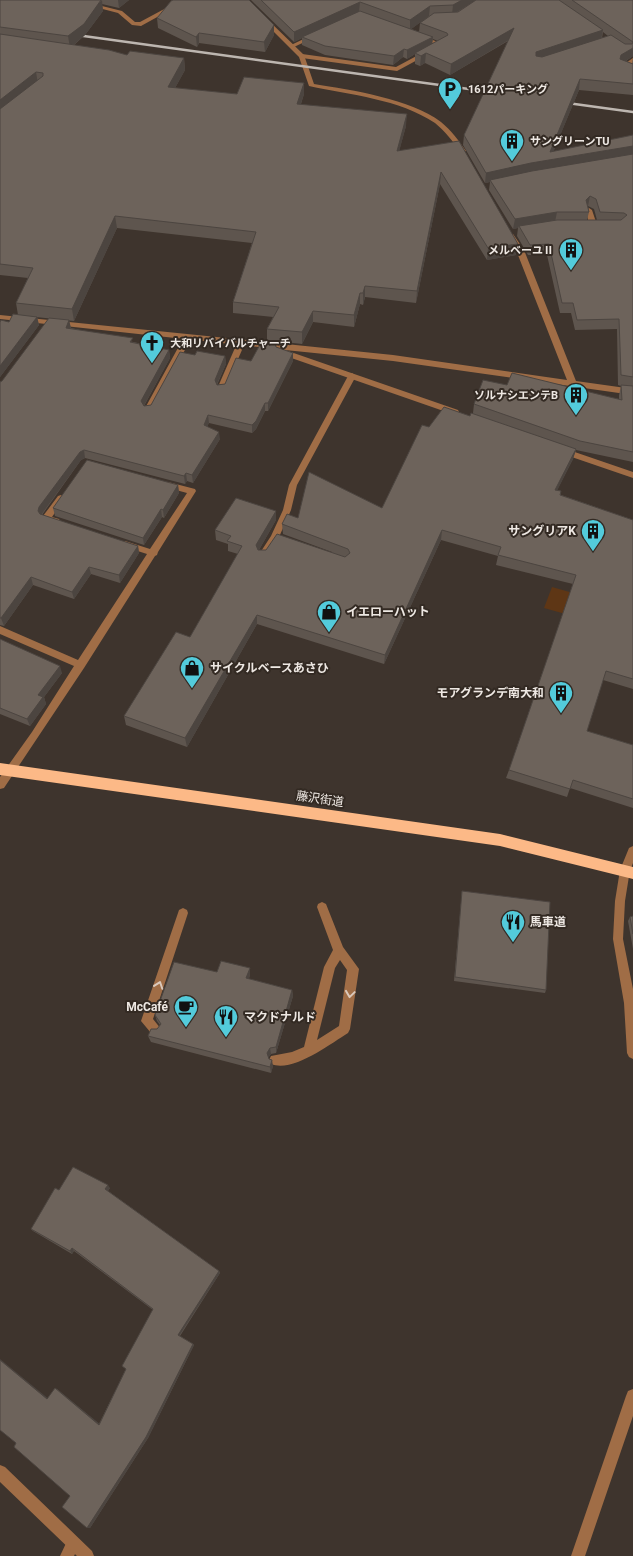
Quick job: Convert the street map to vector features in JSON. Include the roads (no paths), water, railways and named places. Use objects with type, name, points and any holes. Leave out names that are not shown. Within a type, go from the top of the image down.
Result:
[{"type":"highway","name":"藤沢街道","points":[[6,769],[500,840],[629,871]]},
{"type":"street","points":[[72,0],[120,12],[134,24],[141,24],[185,0]]},
{"type":"street","points":[[258,13],[302,56],[311,84],[350,91],[414,110],[438,123],[462,150],[466,158]]},
{"type":"street","points":[[302,56],[397,69],[442,45],[412,33]]},
{"type":"street","points":[[292,46],[317,35]]},
{"type":"street","points":[[633,60],[622,68],[633,71]]},
{"type":"street","points":[[589,210],[593,225]]},
{"type":"street","points":[[584,226],[602,226]]},
{"type":"street","points":[[504,227],[520,250],[572,382]]},
{"type":"street","points":[[509,234],[518,233]]},
{"type":"street","points":[[0,317],[46,326],[188,337],[241,344],[393,358],[633,392]]},
{"type":"street","points":[[148,410],[188,337]]},
{"type":"street","points":[[220,389],[241,344]]},
{"type":"street","points":[[269,346],[308,362],[464,416]]},
{"type":"street","points":[[262,556],[279,539],[288,510],[293,484],[352,376]]},
{"type":"street","points":[[558,449],[633,475]]},
{"type":"street","points":[[0,785],[6,769],[81,665],[192,491],[154,481]]},
{"type":"street","points":[[64,524],[46,518],[69,487]]},
{"type":"street","points":[[118,542],[154,553]]},
{"type":"street","points":[[0,630],[81,665]]},
{"type":"street","points":[[633,851],[620,901],[618,939],[630,1003],[633,1053]]},
{"type":"street","points":[[274,1060],[284,1061],[309,1050],[344,1029],[353,969],[339,950],[322,907]]},
{"type":"street","points":[[155,1029],[147,1021],[183,913]]},
{"type":"street","points":[[309,1050],[330,967],[339,950]]},
{"type":"street","points":[[578,1556],[633,1396]]},
{"type":"street","points":[[0,1472],[70,1550],[87,1556]]},
{"type":"railway","points":[[69,34],[498,93]]},
{"type":"railway","points":[[560,102],[633,112]]},
{"type":"place","name":"1612パーキング","points":[[450,110]]},
{"type":"place","name":"サングリーンTU","points":[[512,162]]},
{"type":"place","name":"メルベーユⅡ","points":[[571,271]]},
{"type":"place","name":"大和リバイバルチャーチ","points":[[152,364]]},
{"type":"place","name":"ソルナシエンテB","points":[[576,416]]},
{"type":"place","name":"サングリアK","points":[[593,552]]},
{"type":"place","name":"イエローハット","points":[[329,633]]},
{"type":"place","name":"サイクルベースあさひ","points":[[192,689]]},
{"type":"place","name":"モアグランデ南大和","points":[[561,714]]},
{"type":"place","name":"馬車道","points":[[513,943]]},
{"type":"place","name":"McCafé","points":[[186,1028]]},
{"type":"place","name":"マクドナルド","points":[[226,1038]]}]
